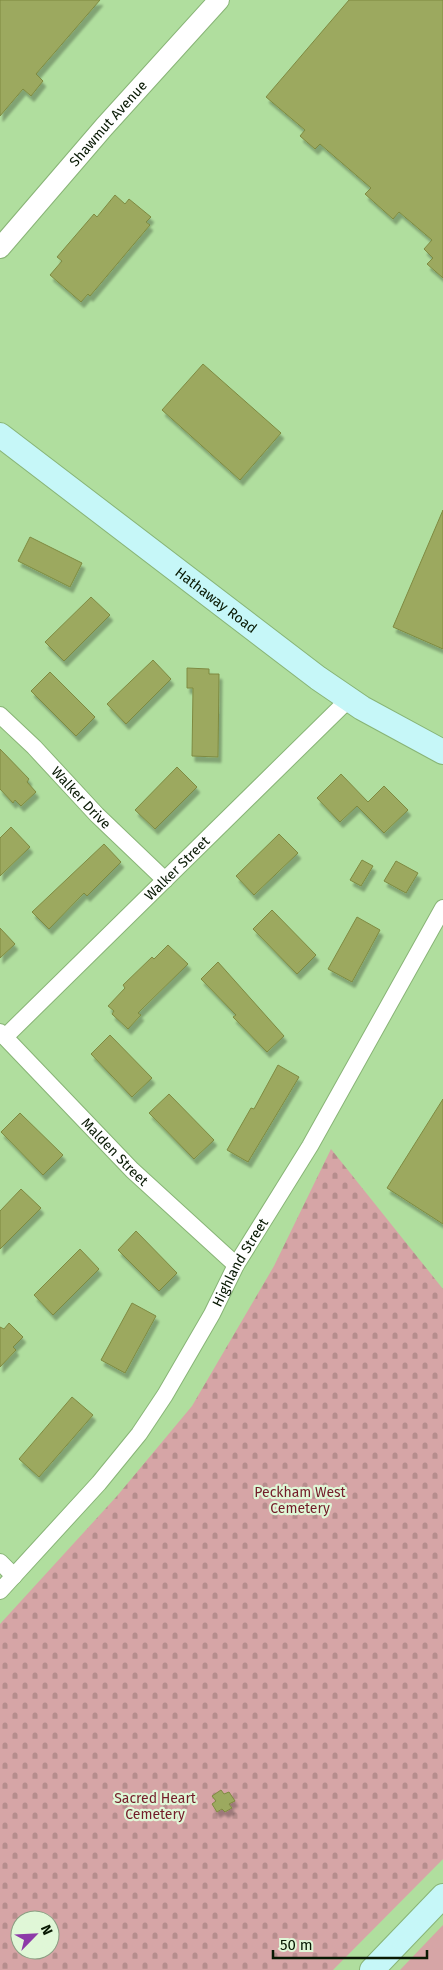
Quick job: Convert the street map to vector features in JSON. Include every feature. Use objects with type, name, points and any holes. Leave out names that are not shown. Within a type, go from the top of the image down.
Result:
[{"type":"main road","name":"Hathaway Road","points":[[0,435],[348,700],[399,730],[443,752]]},
{"type":"main road","points":[[372,1970],[443,1896]]},
{"type":"street","name":"Shawmut Avenue","points":[[0,248],[104,127],[219,0]]},
{"type":"street","name":"Walker Street","points":[[2,1035],[348,700]]},
{"type":"street","name":"Walker Drive","points":[[0,715],[39,752],[97,815],[164,880]]},
{"type":"street","name":"Highland Street","points":[[0,1591],[99,1483],[138,1434],[189,1355],[236,1265],[310,1146],[443,908]]},
{"type":"street","name":"Malden Street","points":[[2,1035],[132,1170],[236,1265]]},
{"type":"street","points":[[0,1562],[14,1576]]},
{"type":"green space","points":[[331,1149],[443,1289],[443,1859],[333,1970],[0,1970],[0,1624],[117,1496],[192,1406],[274,1266]]},
{"type":"green space","points":[[443,1925],[443,1970],[400,1970]]},
{"type":"building","points":[[0,0],[100,0],[36,74],[43,81],[31,96],[23,89],[0,116]]},
{"type":"building","points":[[349,0],[443,0],[443,278],[427,264],[433,258],[424,249],[432,240],[399,212],[393,219],[365,194],[371,188],[320,144],[315,149],[300,136],[305,130],[266,97]]},
{"type":"building","points":[[115,195],[125,204],[129,199],[151,217],[146,222],[150,225],[90,296],[88,294],[81,302],[50,275],[62,261],[57,257],[94,214],[97,217]]},
{"type":"building","points":[[203,364],[281,433],[240,480],[162,410]]},
{"type":"building","points":[[443,510],[443,649],[393,627]]},
{"type":"building","points":[[30,537],[82,563],[70,587],[18,561]]},
{"type":"building","points":[[91,597],[110,615],[64,661],[45,642]]},
{"type":"building","points":[[153,660],[171,679],[126,724],[107,704]]},
{"type":"building","points":[[187,668],[209,669],[209,674],[219,674],[218,757],[192,756],[193,688],[187,688]]},
{"type":"building","points":[[50,672],[95,717],[76,736],[31,691]]},
{"type":"building","points":[[0,749],[29,779],[27,782],[36,792],[21,806],[15,800],[13,803],[0,789]]},
{"type":"building","points":[[177,767],[197,787],[155,829],[135,810]]},
{"type":"building","points":[[341,774],[368,802],[384,786],[408,810],[384,833],[357,806],[340,822],[317,798]]},
{"type":"building","points":[[11,827],[30,847],[0,876],[0,838]]},
{"type":"building","points":[[279,834],[298,853],[254,895],[236,876]]},
{"type":"building","points":[[104,844],[121,862],[87,896],[84,893],[49,929],[32,912]]},
{"type":"building","points":[[362,860],[373,866],[361,886],[350,880]]},
{"type":"building","points":[[396,861],[418,873],[406,893],[384,881]]},
{"type":"building","points":[[272,910],[316,955],[297,974],[253,929]]},
{"type":"building","points":[[357,917],[380,930],[352,982],[328,969]]},
{"type":"building","points":[[0,928],[15,944],[0,958]]},
{"type":"building","points":[[168,945],[188,964],[138,1013],[141,1015],[128,1029],[112,1014],[114,1011],[108,1006],[125,988],[123,985],[152,957],[154,959]]},
{"type":"building","points":[[218,962],[284,1036],[267,1052],[233,1017],[236,1015],[201,979]]},
{"type":"building","points":[[110,1035],[152,1078],[132,1097],[91,1054]]},
{"type":"building","points":[[278,1065],[299,1077],[248,1162],[227,1150],[251,1108],[254,1109]]},
{"type":"building","points":[[169,1094],[214,1140],[194,1159],[149,1113]]},
{"type":"building","points":[[443,1099],[443,1224],[387,1188]]},
{"type":"building","points":[[20,1113],[63,1155],[43,1175],[1,1132]]},
{"type":"building","points":[[21,1189],[41,1208],[0,1249],[0,1211]]},
{"type":"building","points":[[136,1231],[177,1273],[159,1291],[118,1250]]},
{"type":"building","points":[[80,1249],[99,1269],[53,1315],[34,1295]]},
{"type":"building","points":[[132,1303],[156,1316],[125,1373],[101,1360]]},
{"type":"building","points":[[9,1323],[23,1337],[13,1347],[16,1350],[0,1367],[0,1327],[4,1329]]},
{"type":"building","points":[[72,1397],[93,1415],[39,1477],[19,1459]]},
{"type":"building","points":[[221,1790],[224,1794],[229,1792],[235,1801],[229,1804],[232,1808],[225,1812],[222,1809],[217,1812],[212,1804],[216,1801],[212,1796]]},
{"type":"park label","name":"Peckham West Cemetery","points":[[300,1500]]},
{"type":"park label","name":"Sacred Heart Cemetery","points":[[155,1806]]}]
